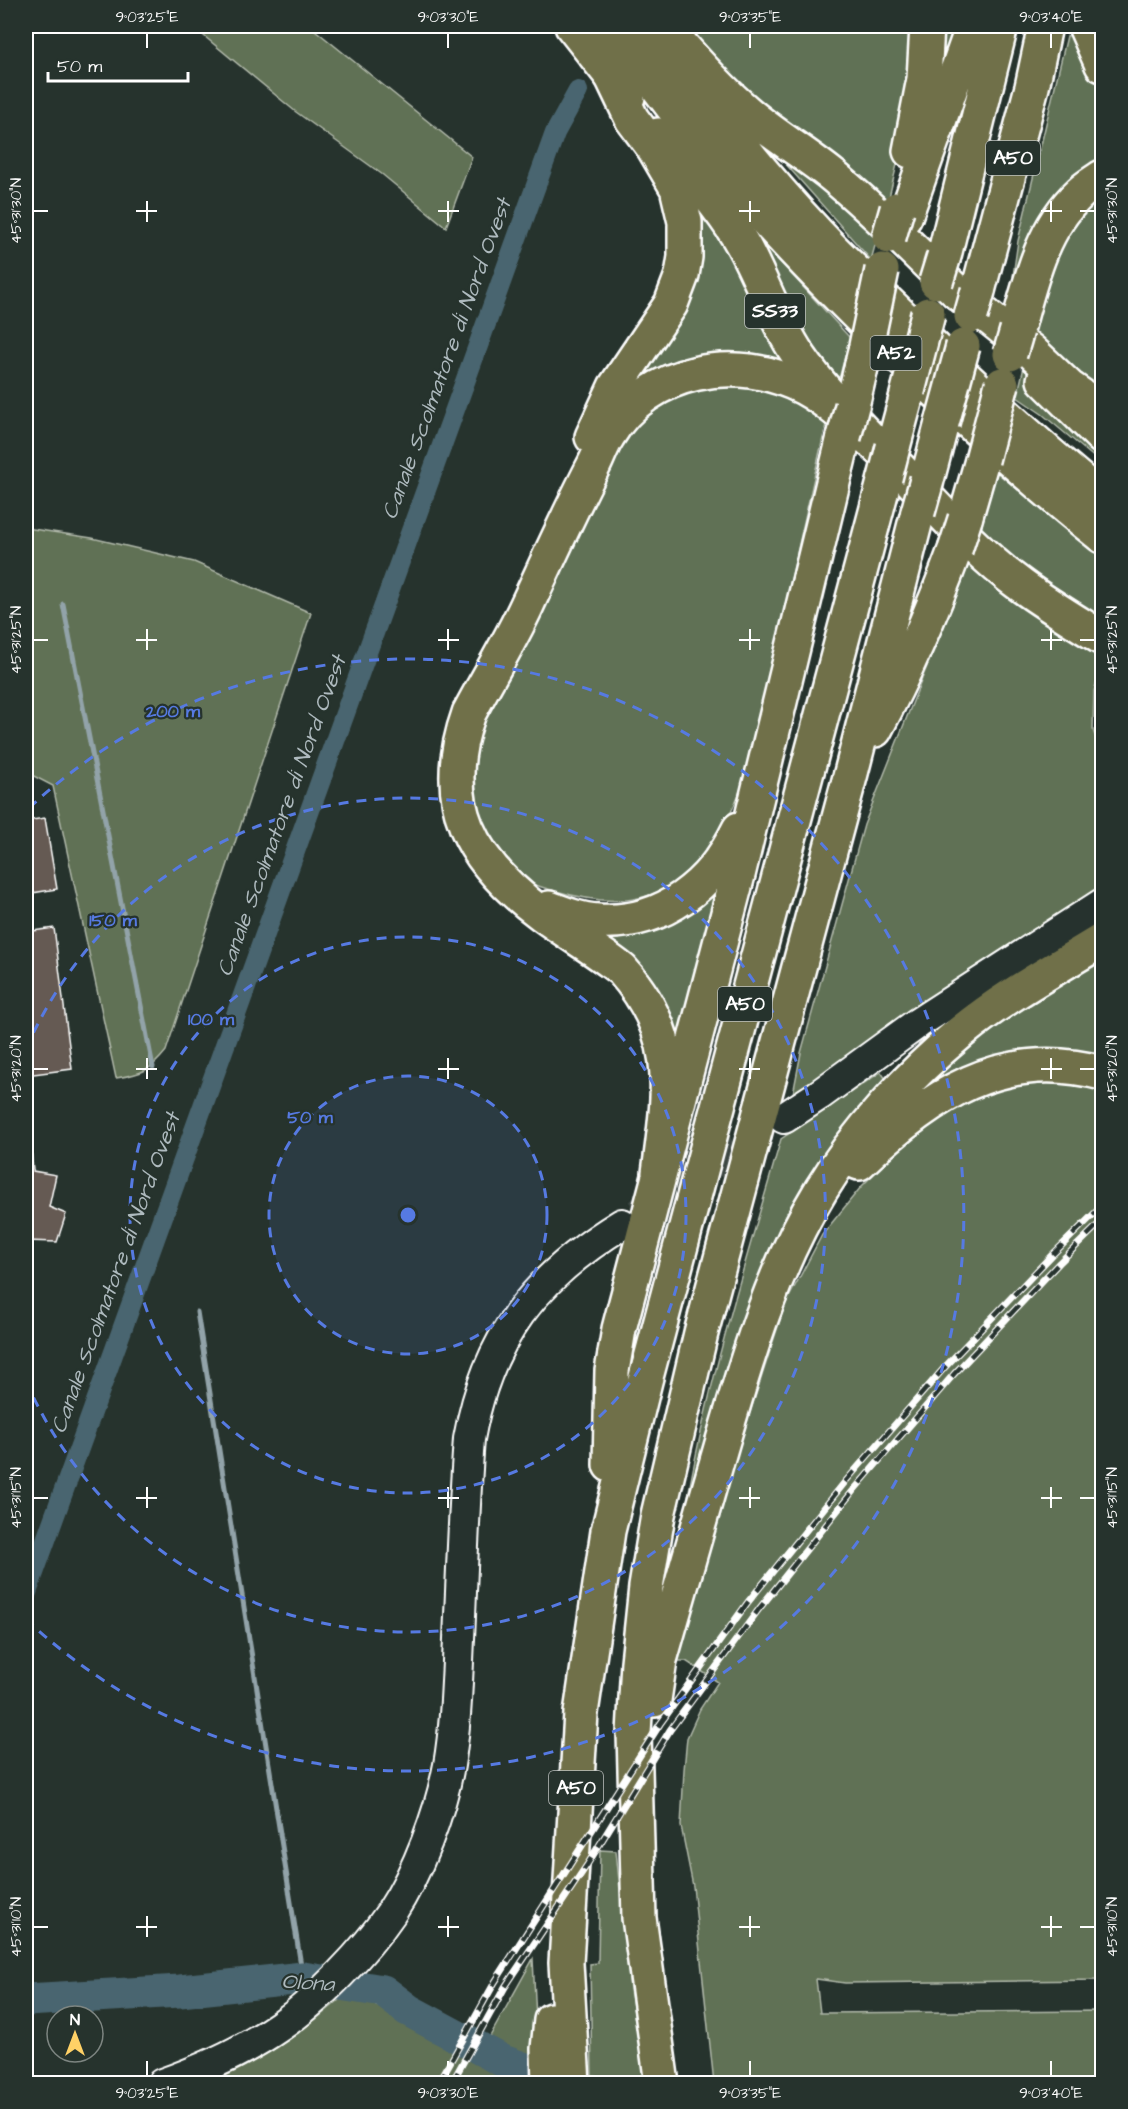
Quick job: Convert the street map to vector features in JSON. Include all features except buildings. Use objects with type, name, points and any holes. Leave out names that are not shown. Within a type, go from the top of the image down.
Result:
[{"type":"highway","name":"SS33","points":[[572,26],[731,227],[743,246],[788,338],[808,369],[886,458],[1004,572],[1050,606],[1102,638]]},
{"type":"highway","name":"A52","points":[[612,26],[708,152],[798,256],[844,304],[1035,481],[1102,536]]},
{"type":"highway","name":"A52","points":[[649,26],[756,164],[819,235],[1041,448],[1102,498]]},
{"type":"highway","points":[[664,26],[730,98],[869,207],[1102,437]]},
{"type":"highway","points":[[608,1531],[612,1371],[615,1346],[759,792],[773,725],[893,242],[922,88],[927,26]]},
{"type":"highway","points":[[893,242],[972,26]]},
{"type":"highway","name":"A50","points":[[660,2076],[639,1917],[635,1827],[634,1733],[638,1662],[646,1587],[658,1515],[677,1426],[942,423],[958,297],[1001,26]]},
{"type":"highway","name":"A50","points":[[564,2063],[552,2009],[566,1963],[581,1713],[608,1531],[642,1391],[886,458],[908,391],[928,314],[958,297],[1032,87],[1045,26]]},
{"type":"highway","points":[[1084,26],[1102,64]]},
{"type":"highway","points":[[566,519],[586,453],[602,415],[615,387],[671,304],[680,282],[685,257],[685,222],[677,188],[653,147],[632,119],[611,75]]},
{"type":"highway","points":[[851,773],[896,690],[955,550],[966,519],[1033,272],[1044,244],[1059,218],[1080,193],[1102,177]]},
{"type":"highway","points":[[958,297],[1031,351],[1069,387],[1102,410]]},
{"type":"highway","points":[[659,1173],[668,1102],[668,1081],[664,1047],[652,1010],[622,970],[517,895],[492,871],[480,855],[465,825],[458,796],[458,751],[469,713],[518,624],[566,519],[608,436],[628,411],[656,389],[687,375],[733,369],[749,370],[785,380],[821,398],[886,458]]},
{"type":"highway","points":[[517,895],[576,917],[598,921],[638,917],[659,910],[686,896],[705,881],[730,846],[739,828],[773,725]]},
{"type":"highway","points":[[635,1827],[660,1660],[754,1333],[805,1217],[843,1157],[913,1076],[977,1019],[1043,975],[1102,940]]},
{"type":"highway","points":[[805,1217],[835,1185],[878,1146],[923,1108],[944,1094],[967,1083],[1014,1069],[1042,1066],[1068,1067],[1102,1073]]},
{"type":"highway","points":[[549,2084],[564,2063]]},
{"type":"main road","points":[[784,1118],[918,1023],[1102,904]]},
{"type":"main road","points":[[819,1095],[926,1035],[1102,925]]},
{"type":"main road","points":[[1043,975],[1102,925]]},
{"type":"main road","points":[[162,2084],[224,2059],[304,2008],[349,1964],[391,1912],[416,1865],[436,1812],[449,1766],[456,1708],[470,1439],[485,1376],[504,1337],[543,1285],[583,1250],[622,1224]]},
{"type":"green space","points":[[192,26],[310,26],[472,157],[446,227],[383,175],[296,112]]},
{"type":"green space","points":[[689,26],[917,26],[911,108],[888,201],[740,85],[714,60]]},
{"type":"green space","points":[[943,26],[962,26],[936,105]]},
{"type":"green space","points":[[1074,35],[1102,78],[1102,162],[1020,279],[1013,276],[1018,241],[1067,36]]},
{"type":"green space","points":[[759,134],[880,228],[871,260]]},
{"type":"green space","points":[[1102,194],[1102,393],[1031,344],[1048,283],[1063,243],[1087,208]]},
{"type":"green space","points":[[698,208],[723,245],[784,362],[627,396]]},
{"type":"green space","points":[[748,227],[850,338],[836,390],[810,358]]},
{"type":"green space","points":[[1024,367],[1102,445],[1102,464],[1042,414],[1017,397]]},
{"type":"green space","points":[[738,382],[788,396],[827,420],[748,770],[736,801],[721,831],[691,869],[664,889],[649,895],[634,899],[603,900],[571,895],[531,883],[518,875],[501,857],[487,834],[476,807],[473,783],[479,725],[622,440],[655,407],[693,388]]},
{"type":"green space","points":[[996,472],[1102,557],[1102,620],[1054,591],[978,532]]},
{"type":"green space","points":[[26,528],[92,538],[194,562],[311,613],[166,1051],[150,1067],[125,1077],[116,1078],[53,786],[26,772]]},
{"type":"green space","points":[[968,563],[1004,592],[1102,652],[1102,672],[1094,691],[1093,730],[1102,756],[1102,892],[793,1094],[801,1053],[864,825]]},
{"type":"green space","points":[[726,871],[679,1045],[666,1006],[648,976],[623,951],[589,927]]},
{"type":"green space","points":[[1102,953],[1102,1061],[912,1100],[935,1072],[966,1047],[1012,1013]]},
{"type":"green space","points":[[881,1072],[888,1082],[854,1118],[681,1539],[689,1488],[711,1387],[781,1139]]},
{"type":"green space","points":[[1041,1081],[1066,1081],[1102,1090],[1102,1980],[845,1983],[816,1979],[820,2013],[1102,2011],[1102,2083],[714,2083],[693,1886],[681,1826],[687,1738],[700,1709],[718,1682],[686,1661],[669,1661],[785,1305],[822,1235],[861,1187],[917,1130],[971,1099],[994,1090]]},
{"type":"green space","points":[[600,1850],[616,1851],[630,1990],[646,2083],[592,2075],[590,1964],[598,1963]]},
{"type":"green space","points":[[533,1959],[538,2059],[488,2040]]},
{"type":"green space","points":[[346,1994],[379,2007],[475,2061],[521,2083],[209,2083],[281,2045]]},
{"type":"waterway","name":"Canale Scolmatore di Nord Ovest","points":[[26,1595],[555,133],[578,91]]},
{"type":"waterway","points":[[63,604],[153,1067]]},
{"type":"waterway","points":[[197,1312],[303,1978]]},
{"type":"waterway","name":"Olona","points":[[26,2000],[180,1991],[303,1978],[383,1991],[408,2010],[503,2061],[569,2084]]},
{"type":"tunnel","points":[[637,1214],[765,1130]]},
{"type":"railway","points":[[438,2084],[495,1982],[660,1724],[748,1602],[845,1482],[945,1367],[1102,1206]]},
{"type":"railway","points":[[451,2084],[505,1987],[587,1865],[670,1730],[759,1609],[853,1491],[954,1374],[1102,1221]]}]
